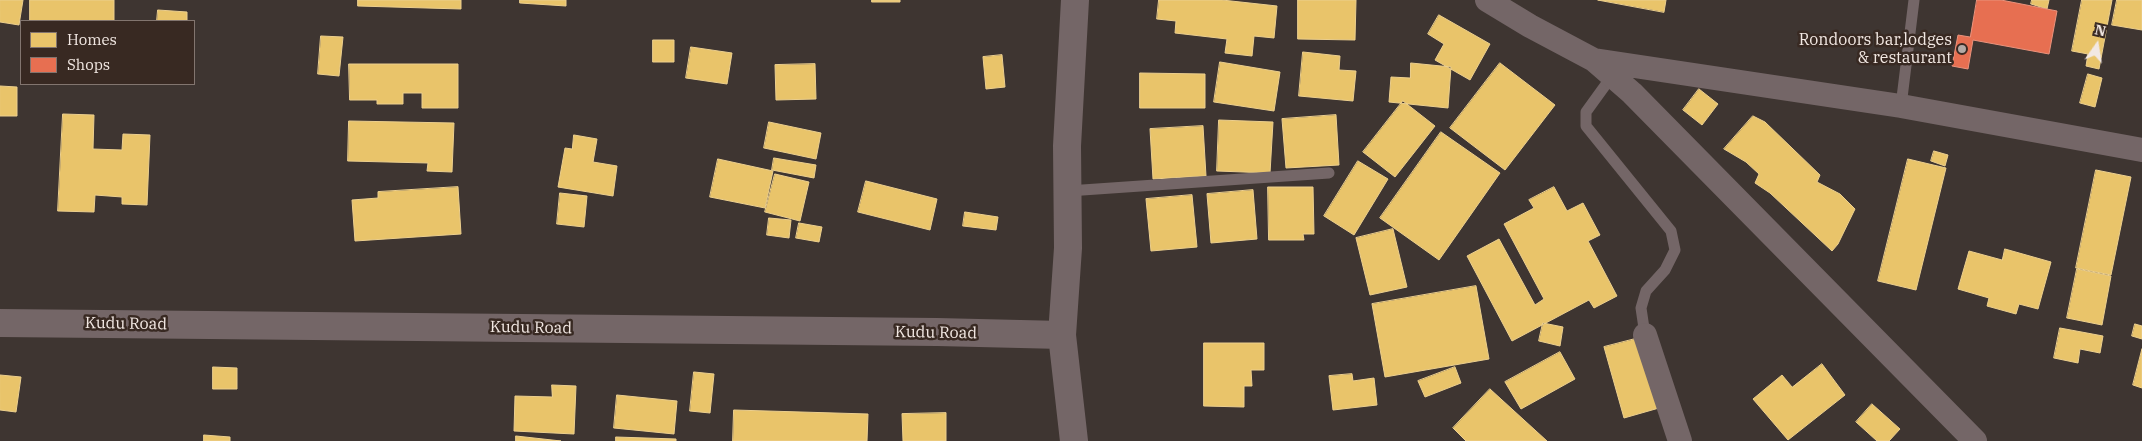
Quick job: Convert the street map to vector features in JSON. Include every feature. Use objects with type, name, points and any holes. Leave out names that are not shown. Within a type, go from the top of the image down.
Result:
[{"type":"street","points":[[1074,441],[1062,336],[1068,248],[1066,191],[1075,0]]},
{"type":"street","points":[[1488,0],[1530,26],[1594,60],[1612,76],[1646,107],[1975,441]]},
{"type":"street","points":[[1594,60],[1900,106],[2142,150]]},
{"type":"street","name":"Kudu Road","points":[[0,323],[898,332],[1062,336]]},
{"type":"street","points":[[1645,335],[1680,441]]},
{"type":"lane","points":[[1900,106],[1914,0]]},
{"type":"lane","points":[[1612,76],[1586,112],[1586,126],[1671,231],[1675,250],[1665,270],[1646,291],[1641,308],[1645,335]]},
{"type":"lane","points":[[1066,191],[1329,173]]},
{"type":"building: Homes","points":[[0,0],[23,0],[19,25],[0,22]]},
{"type":"building: Homes","points":[[30,0],[114,0],[114,20],[30,20]]},
{"type":"building: Homes","points":[[358,0],[461,0],[461,9],[358,6]]},
{"type":"building: Homes","points":[[520,0],[566,0],[566,6],[520,3]]},
{"type":"building: Homes","points":[[872,0],[900,0],[900,2],[872,2]]},
{"type":"building: Homes","points":[[1159,0],[1222,0],[1277,6],[1274,38],[1254,36],[1252,56],[1225,53],[1227,39],[1175,33],[1176,21],[1157,19]]},
{"type":"building: Homes","points":[[1298,0],[1356,0],[1355,40],[1298,39]]},
{"type":"building: Homes","points":[[1598,0],[1666,0],[1664,12]]},
{"type":"building: Homes","points":[[2032,0],[2049,0],[2047,9],[2031,4]]},
{"type":"building: Homes","points":[[2082,0],[2112,0],[2099,69],[2086,66],[2088,54],[2072,51]]},
{"type":"building: Homes","points":[[2117,0],[2142,0],[2142,30],[2112,25]]},
{"type":"building: Homes","points":[[158,10],[187,12],[187,20],[157,20]]},
{"type":"building: Homes","points":[[1439,15],[1490,44],[1470,80],[1435,60],[1444,44],[1428,34]]},
{"type":"building: Homes","points":[[321,36],[343,37],[339,76],[318,74]]},
{"type":"building: Homes","points":[[653,40],[674,40],[674,62],[653,62]]},
{"type":"building: Homes","points":[[691,47],[732,53],[727,84],[686,78]]},
{"type":"building: Homes","points":[[1303,52],[1340,56],[1339,70],[1356,71],[1353,101],[1299,96]]},
{"type":"building: Homes","points":[[1002,55],[1005,87],[986,89],[983,57]]},
{"type":"building: Homes","points":[[1220,62],[1280,72],[1274,111],[1214,102]]},
{"type":"building: Homes","points":[[1411,63],[1451,67],[1448,108],[1389,102],[1391,77],[1410,78]]},
{"type":"building: Homes","points":[[1500,63],[1555,105],[1505,170],[1450,128]]},
{"type":"building: Homes","points":[[349,64],[458,64],[458,108],[422,108],[422,93],[403,93],[403,104],[377,104],[377,100],[350,100]]},
{"type":"building: Homes","points":[[815,64],[816,99],[776,100],[775,65]]},
{"type":"building: Homes","points":[[1140,73],[1205,74],[1205,108],[1140,108]]},
{"type":"building: Homes","points":[[2088,74],[2102,78],[2095,107],[2080,103]]},
{"type":"building: Homes","points":[[0,86],[17,87],[17,116],[0,116]]},
{"type":"building: Homes","points":[[1699,89],[1718,104],[1702,125],[1683,110]]},
{"type":"building: Homes","points":[[1403,101],[1435,126],[1395,177],[1363,152]]},
{"type":"building: Homes","points":[[63,114],[94,115],[93,149],[122,150],[123,134],[150,135],[147,205],[122,204],[122,197],[95,195],[94,212],[58,211]]},
{"type":"building: Homes","points":[[1336,115],[1339,165],[1286,168],[1282,119]]},
{"type":"building: Homes","points":[[1753,116],[1765,122],[1820,175],[1817,182],[1840,194],[1855,209],[1838,244],[1832,251],[1770,193],[1755,183],[1759,174],[1746,162],[1724,149]]},
{"type":"building: Homes","points":[[1219,120],[1273,122],[1270,173],[1217,171]]},
{"type":"building: Homes","points":[[349,121],[454,123],[452,172],[427,171],[428,163],[348,161]]},
{"type":"building: Homes","points":[[769,122],[821,133],[816,159],[764,148]]},
{"type":"building: Homes","points":[[1203,126],[1206,176],[1153,179],[1150,129]]},
{"type":"building: Homes","points":[[1441,132],[1500,173],[1439,260],[1380,218]]},
{"type":"building: Homes","points":[[574,135],[597,139],[593,162],[617,166],[613,196],[558,187],[565,148],[572,149]]},
{"type":"building: Homes","points":[[1934,151],[1948,155],[1945,166],[1931,161]]},
{"type":"building: Homes","points":[[774,158],[816,165],[814,178],[772,170]]},
{"type":"building: Homes","points":[[718,159],[773,171],[765,208],[710,197]]},
{"type":"building: Homes","points":[[1908,159],[1946,168],[1916,290],[1878,281]]},
{"type":"building: Homes","points":[[1358,161],[1388,179],[1354,235],[1324,216]]},
{"type":"building: Homes","points":[[2096,170],[2131,177],[2111,275],[2076,268]]},
{"type":"building: Homes","points":[[775,174],[809,182],[800,221],[765,212]]},
{"type":"building: Homes","points":[[866,181],[937,199],[930,230],[858,212]]},
{"type":"building: Homes","points":[[458,187],[461,234],[355,241],[352,200],[378,198],[378,192]]},
{"type":"building: Homes","points":[[1268,187],[1313,187],[1314,234],[1303,234],[1304,240],[1269,240]]},
{"type":"building: Homes","points":[[1554,187],[1567,211],[1583,203],[1600,235],[1588,241],[1617,296],[1594,308],[1589,300],[1512,341],[1467,256],[1499,239],[1535,305],[1544,299],[1504,224],[1534,208],[1529,200]]},
{"type":"building: Homes","points":[[1253,190],[1257,239],[1211,243],[1207,194]]},
{"type":"building: Homes","points":[[560,193],[587,196],[584,227],[557,224]]},
{"type":"building: Homes","points":[[1192,195],[1197,247],[1151,251],[1146,199]]},
{"type":"building: Homes","points":[[965,212],[998,217],[996,230],[963,226]]},
{"type":"building: Homes","points":[[769,218],[791,220],[789,238],[767,235]]},
{"type":"building: Homes","points":[[799,223],[822,227],[819,242],[796,238]]},
{"type":"building: Homes","points":[[1393,229],[1407,287],[1370,295],[1356,238]]},
{"type":"building: Homes","points":[[2005,249],[2051,262],[2038,309],[2019,304],[2016,314],[1987,306],[1989,298],[1958,289],[1969,251],[2002,260]]},
{"type":"building: Homes","points":[[2077,269],[2111,276],[2102,325],[2067,318]]},
{"type":"building: Homes","points":[[1476,286],[1489,359],[1385,377],[1372,304]]},
{"type":"building: Homes","points":[[1543,323],[1563,327],[1560,346],[1539,341]]},
{"type":"building: Homes","points":[[2135,324],[2142,326],[2142,339],[2132,336]]},
{"type":"building: Homes","points":[[2060,328],[2103,336],[2100,353],[2080,349],[2078,363],[2054,358]]},
{"type":"building: Homes","points":[[1639,338],[1659,408],[1624,418],[1604,347]]},
{"type":"building: Homes","points":[[1204,343],[1264,343],[1264,370],[1251,370],[1252,386],[1244,386],[1244,407],[1204,406]]},
{"type":"building: Homes","points":[[2142,349],[2142,388],[2133,385]]},
{"type":"building: Homes","points":[[1560,352],[1575,379],[1521,409],[1505,382]]},
{"type":"building: Homes","points":[[1822,364],[1845,395],[1788,440],[1753,399],[1782,375],[1792,387]]},
{"type":"building: Homes","points":[[213,367],[237,368],[237,389],[213,389]]},
{"type":"building: Homes","points":[[1455,367],[1461,383],[1425,397],[1418,381]]},
{"type":"building: Homes","points":[[694,372],[714,374],[710,413],[690,411]]},
{"type":"building: Homes","points":[[1352,374],[1353,381],[1374,378],[1377,405],[1333,410],[1329,376]]},
{"type":"building: Homes","points":[[0,375],[21,377],[16,412],[0,410]]},
{"type":"building: Homes","points":[[552,385],[576,386],[574,434],[514,431],[515,396],[552,397]]},
{"type":"building: Homes","points":[[1490,389],[1547,441],[1466,441],[1453,428]]},
{"type":"building: Homes","points":[[617,395],[677,401],[674,434],[614,428]]},
{"type":"building: Homes","points":[[1872,404],[1900,429],[1889,441],[1877,441],[1856,422]]},
{"type":"building: Homes","points":[[734,410],[868,414],[867,441],[733,441]]},
{"type":"building: Homes","points":[[946,413],[946,441],[903,441],[902,414]]},
{"type":"building: Homes","points":[[204,435],[230,437],[230,441],[204,441]]},
{"type":"building: Homes","points":[[516,436],[561,441],[516,441]]},
{"type":"building: Homes","points":[[616,437],[676,439],[676,441],[616,441]]},
{"type":"building: Shops","points":[[1977,0],[2001,0],[2057,11],[2049,54],[1973,40],[1968,69],[1952,66],[1958,35],[1970,37]]},
{"type":"place","name":"Rondoors bar,lodges & restaurant","points":[[1962,49]]}]
